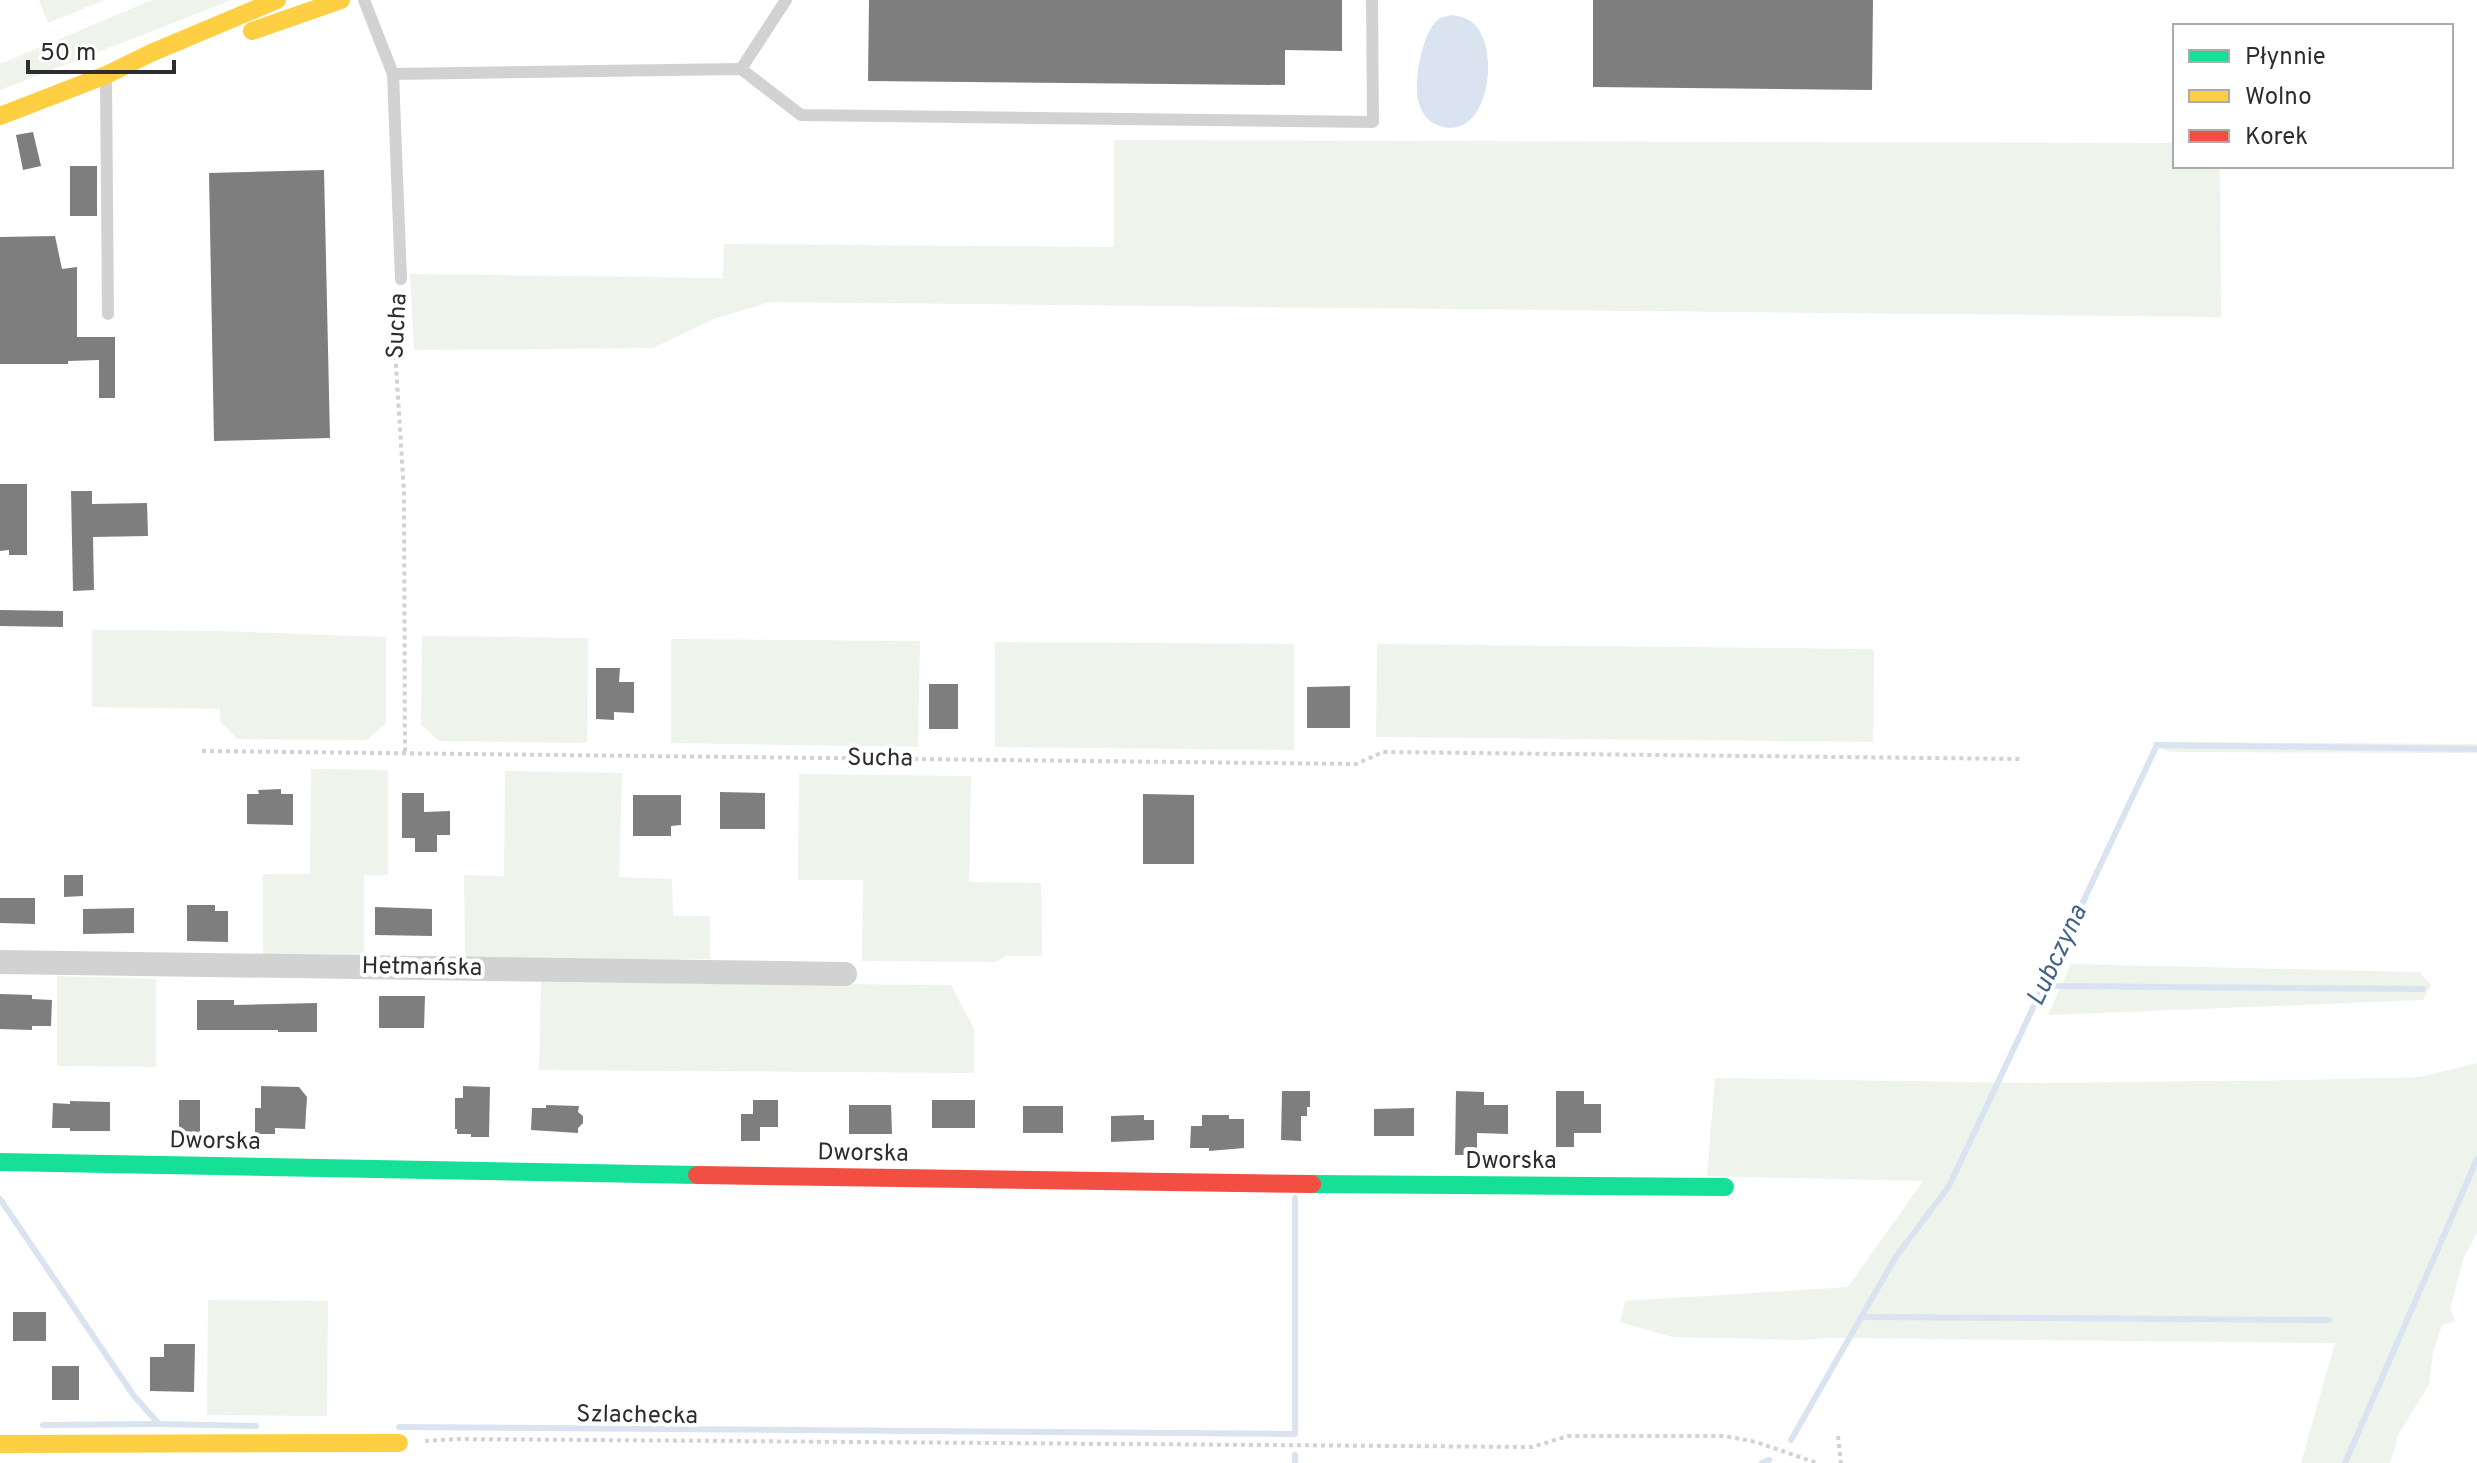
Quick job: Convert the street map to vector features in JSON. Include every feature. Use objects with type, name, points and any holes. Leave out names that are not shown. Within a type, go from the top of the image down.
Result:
[{"type":"street","points":[[0,116],[106,75],[277,0]]},
{"type":"street","points":[[106,75],[155,62],[341,0]]},
{"type":"street","name":"Hetmańska","points":[[0,962],[845,974]]},
{"type":"street","name":"Dworska","points":[[0,1162],[1149,1183],[1725,1187]]},
{"type":"street","points":[[0,1444],[399,1443]]},
{"type":"lane","name":"Sucha","points":[[364,0],[393,74],[401,279]]},
{"type":"lane","points":[[741,69],[786,0]]},
{"type":"lane","points":[[393,74],[741,69],[801,115],[1373,122],[1372,0]]},
{"type":"lane","points":[[106,75],[108,314]]},
{"type":"path","name":"Sucha","points":[[401,279],[395,350],[404,492],[405,753]]},
{"type":"path","name":"Sucha","points":[[202,751],[1356,764],[1383,752],[2021,759]]},
{"type":"path","name":"Szlachecka","points":[[399,1443],[456,1439],[1532,1447],[1568,1436],[1724,1436],[1756,1442],[1817,1463]]},
{"type":"path","points":[[1838,1436],[1841,1463]]},
{"type":"shaded area","points":[[39,0],[104,0],[48,23]]},
{"type":"shaded area","points":[[152,0],[232,0],[0,90],[0,64]]},
{"type":"shaded area","points":[[1452,15],[1472,22],[1482,36],[1488,71],[1486,90],[1479,107],[1470,120],[1457,127],[1440,126],[1428,119],[1421,109],[1417,91],[1418,68],[1428,33],[1440,18]]},
{"type":"shaded area","points":[[1114,140],[2173,143],[2173,168],[2220,168],[2221,317],[771,302],[716,318],[653,348],[414,350],[410,274],[723,278],[724,244],[1114,247]]},
{"type":"shaded area","points":[[92,630],[386,637],[386,724],[366,740],[237,739],[220,721],[220,709],[92,707]]},
{"type":"shaded area","points":[[422,636],[588,638],[587,743],[439,741],[421,724]]},
{"type":"shaded area","points":[[671,639],[920,641],[918,747],[671,743]]},
{"type":"shaded area","points":[[995,642],[1294,644],[1294,750],[995,747]]},
{"type":"shaded area","points":[[1377,644],[1874,649],[1873,742],[1376,737]]},
{"type":"shaded area","points":[[2150,742],[2477,744],[2477,753],[2169,752]]},
{"type":"shaded area","points":[[311,769],[388,770],[388,875],[364,875],[364,958],[263,956],[263,874],[310,874]]},
{"type":"shaded area","points":[[505,771],[622,773],[619,877],[672,879],[673,916],[710,916],[710,959],[465,959],[464,875],[504,876]]},
{"type":"shaded area","points":[[799,774],[971,776],[969,882],[1041,883],[1042,956],[1006,956],[996,962],[862,961],[863,880],[798,880]]},
{"type":"shaded area","points":[[2071,964],[2419,972],[2431,985],[2423,1000],[2048,1015]]},
{"type":"shaded area","points":[[57,976],[156,979],[156,1067],[57,1066]]},
{"type":"shaded area","points":[[541,982],[951,985],[974,1029],[974,1073],[539,1070]]},
{"type":"shaded area","points":[[2477,1063],[2477,1233],[2464,1257],[2450,1308],[2455,1321],[2442,1325],[2433,1352],[2429,1385],[2399,1433],[2390,1463],[2301,1463],[2335,1343],[1672,1337],[1620,1322],[1625,1301],[1848,1287],[1923,1181],[1707,1176],[1715,1078],[2027,1083],[2300,1080],[2420,1077]]},
{"type":"shaded area","points":[[208,1300],[328,1301],[327,1416],[207,1415]]},
{"type":"building","points":[[869,0],[1342,0],[1342,51],[1285,50],[1285,85],[868,81]]},
{"type":"building","points":[[1593,0],[1873,0],[1872,90],[1593,87]]},
{"type":"building","points":[[33,132],[41,166],[23,170],[16,135]]},
{"type":"building","points":[[70,166],[97,166],[97,216],[70,216]]},
{"type":"building","points":[[324,170],[330,438],[214,441],[209,173]]},
{"type":"building","points":[[55,236],[62,269],[77,267],[77,337],[115,337],[115,398],[99,398],[99,360],[68,361],[68,364],[0,364],[0,237]]},
{"type":"building","points":[[0,484],[27,484],[27,555],[9,555],[9,550],[0,551]]},
{"type":"building","points":[[71,491],[92,491],[92,504],[147,503],[148,536],[93,537],[94,590],[73,591]]},
{"type":"building","points":[[0,610],[63,611],[63,627],[0,626]]},
{"type":"building","points":[[596,668],[620,668],[619,682],[634,682],[634,713],[614,712],[614,720],[596,719]]},
{"type":"building","points":[[929,684],[958,684],[958,729],[929,729]]},
{"type":"building","points":[[1350,686],[1350,728],[1307,728],[1307,687]]},
{"type":"building","points":[[281,789],[281,794],[293,794],[293,825],[247,824],[247,794]]},
{"type":"building","points":[[720,792],[765,793],[765,829],[720,829]]},
{"type":"building","points":[[402,793],[424,793],[424,812],[450,811],[450,835],[437,835],[437,852],[415,852],[415,838],[402,838]]},
{"type":"building","points":[[1143,794],[1194,795],[1194,864],[1143,864]]},
{"type":"building","points":[[633,795],[681,795],[681,825],[671,826],[671,836],[633,836]]},
{"type":"building","points":[[64,875],[83,875],[83,896],[64,897]]},
{"type":"building","points":[[0,898],[35,898],[35,924],[0,923]]},
{"type":"building","points":[[187,905],[215,905],[215,911],[228,911],[228,942],[187,941]]},
{"type":"building","points":[[375,907],[432,909],[432,936],[375,935]]},
{"type":"building","points":[[134,908],[134,933],[83,934],[83,909]]},
{"type":"building","points":[[0,994],[32,995],[32,999],[52,1000],[51,1026],[32,1026],[32,1030],[0,1029]]},
{"type":"building","points":[[379,996],[425,996],[424,1028],[379,1028]]},
{"type":"building","points":[[197,1000],[234,1000],[234,1005],[317,1003],[317,1032],[197,1030]]},
{"type":"building","points":[[261,1086],[299,1087],[307,1097],[305,1129],[275,1128],[275,1134],[255,1134],[255,1108],[261,1108]]},
{"type":"building","points":[[463,1086],[490,1087],[489,1137],[457,1134],[455,1098],[463,1098]]},
{"type":"building","points":[[1282,1091],[1310,1091],[1307,1116],[1301,1116],[1301,1141],[1281,1140]]},
{"type":"building","points":[[1456,1091],[1484,1092],[1484,1105],[1508,1105],[1508,1134],[1477,1133],[1477,1155],[1455,1155]]},
{"type":"building","points":[[1556,1091],[1584,1091],[1584,1104],[1601,1104],[1601,1133],[1574,1133],[1574,1147],[1556,1147]]},
{"type":"building","points":[[179,1100],[200,1100],[200,1138],[179,1138]]},
{"type":"building","points":[[753,1100],[778,1100],[778,1127],[760,1127],[760,1141],[741,1141],[741,1114],[753,1114]]},
{"type":"building","points":[[932,1100],[975,1100],[975,1128],[932,1128]]},
{"type":"building","points":[[70,1101],[110,1102],[110,1131],[52,1128],[53,1103],[70,1104]]},
{"type":"building","points":[[546,1105],[579,1106],[583,1123],[578,1133],[531,1130],[532,1108],[546,1108]]},
{"type":"building","points":[[849,1105],[891,1105],[892,1134],[849,1134]]},
{"type":"building","points":[[1023,1106],[1063,1106],[1063,1133],[1023,1133]]},
{"type":"building","points":[[1414,1108],[1414,1136],[1374,1136],[1374,1109]]},
{"type":"building","points":[[1144,1115],[1144,1120],[1154,1120],[1154,1140],[1111,1142],[1111,1116]]},
{"type":"building","points":[[1202,1115],[1229,1115],[1229,1119],[1244,1119],[1244,1148],[1209,1151],[1209,1148],[1190,1148],[1191,1126],[1202,1126]]},
{"type":"building","points":[[13,1312],[46,1312],[46,1341],[13,1341]]},
{"type":"building","points":[[164,1344],[195,1344],[194,1392],[150,1391],[150,1357],[164,1357]]},
{"type":"building","points":[[52,1366],[79,1366],[79,1400],[52,1400]]},
{"type":"waterway","name":"Lubczyna","points":[[1791,1440],[1895,1258],[1949,1186],[2157,745],[2477,749]]},
{"type":"waterway","points":[[2045,986],[2423,989]]},
{"type":"waterway","points":[[2345,1463],[2477,1159]]},
{"type":"waterway","points":[[399,1427],[1295,1434],[1295,1198]]},
{"type":"waterway","points":[[0,1199],[134,1396],[159,1424],[256,1426]]},
{"type":"waterway","points":[[1861,1317],[2329,1320]]},
{"type":"waterway","points":[[43,1425],[159,1424]]},
{"type":"waterway","points":[[1295,1455],[1295,1463]]},
{"type":"waterway","name":"Lubczyna","points":[[1762,1463],[1769,1460]]},
{"type":"traffic: fast","points":[[0,1162],[697,1175]]},
{"type":"traffic: fast","points":[[1312,1184],[1725,1187]]},
{"type":"traffic: slow","points":[[0,116],[106,75],[277,0]]},
{"type":"traffic: slow","points":[[252,31],[341,0]]},
{"type":"traffic: slow","points":[[0,1444],[399,1443]]},
{"type":"traffic: jam","points":[[697,1175],[1312,1184]]}]
